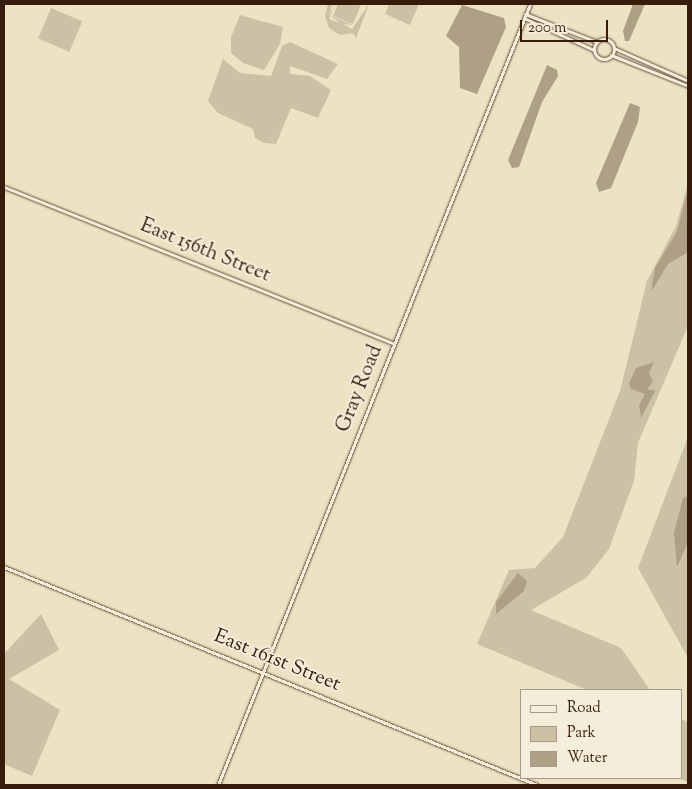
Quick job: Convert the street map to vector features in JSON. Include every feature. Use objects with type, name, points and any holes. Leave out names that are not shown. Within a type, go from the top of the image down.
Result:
[{"type":"street","name":"Gray Road","points":[[218,785],[530,4]]},
{"type":"street","points":[[525,16],[597,42],[607,40],[614,48],[688,81]]},
{"type":"street","points":[[525,16],[594,50],[600,58],[611,55],[688,86]]},
{"type":"street","points":[[594,50],[597,42]]},
{"type":"street","points":[[611,55],[614,48]]},
{"type":"street","name":"East 156th Street","points":[[4,187],[394,344]]},
{"type":"street","name":"East 161st Street","points":[[4,567],[264,671],[520,778]]},
{"type":"street","name":"East 161st Street","points":[[523,779],[537,785]]},
{"type":"green space","points":[[328,4],[332,4],[329,16],[335,4],[329,19],[340,23],[331,16],[353,25],[342,24],[352,29],[369,4],[356,38],[353,33],[340,35],[329,28],[325,16]]},
{"type":"green space","points":[[338,4],[361,4],[353,24],[333,16]]},
{"type":"green space","points":[[389,4],[419,4],[410,25],[385,14]]},
{"type":"green space","points":[[51,8],[82,21],[69,52],[38,38]]},
{"type":"green space","points":[[240,15],[283,27],[280,44],[264,70],[243,63],[231,53],[231,37]]},
{"type":"green space","points":[[290,42],[338,64],[327,79],[290,66],[290,74],[310,76],[331,90],[318,118],[291,108],[276,144],[264,143],[255,138],[253,129],[218,113],[208,101],[223,59],[240,73],[271,76],[282,46]]},
{"type":"green space","points":[[688,183],[688,326],[638,443],[634,481],[609,549],[586,578],[531,610],[621,648],[649,689],[585,689],[477,644],[509,570],[535,568],[563,537],[620,391],[647,281],[676,226]]},
{"type":"green space","points":[[688,437],[688,658],[638,568]]},
{"type":"green space","points":[[41,614],[59,650],[9,679],[60,710],[32,776],[4,764],[4,654]]},
{"type":"green space","points":[[682,719],[688,723],[688,782],[680,779]]},
{"type":"water","points":[[633,4],[645,4],[629,41],[625,41],[623,31]]},
{"type":"water","points":[[462,5],[504,18],[506,27],[477,94],[460,88],[459,47],[446,36]]},
{"type":"water","points":[[547,65],[557,70],[558,76],[542,102],[519,167],[512,168],[508,160]]},
{"type":"water","points":[[630,103],[640,107],[638,122],[611,188],[599,192],[596,183]]},
{"type":"water","points":[[688,189],[688,252],[668,264],[651,292],[655,268],[677,231]]},
{"type":"water","points":[[654,362],[649,373],[653,382],[647,389],[655,391],[641,418],[639,405],[645,394],[631,389],[629,383],[636,368]]},
{"type":"water","points":[[688,496],[688,542],[677,567],[674,533],[683,498]]},
{"type":"water","points":[[518,573],[527,581],[524,591],[496,614],[496,602]]}]
